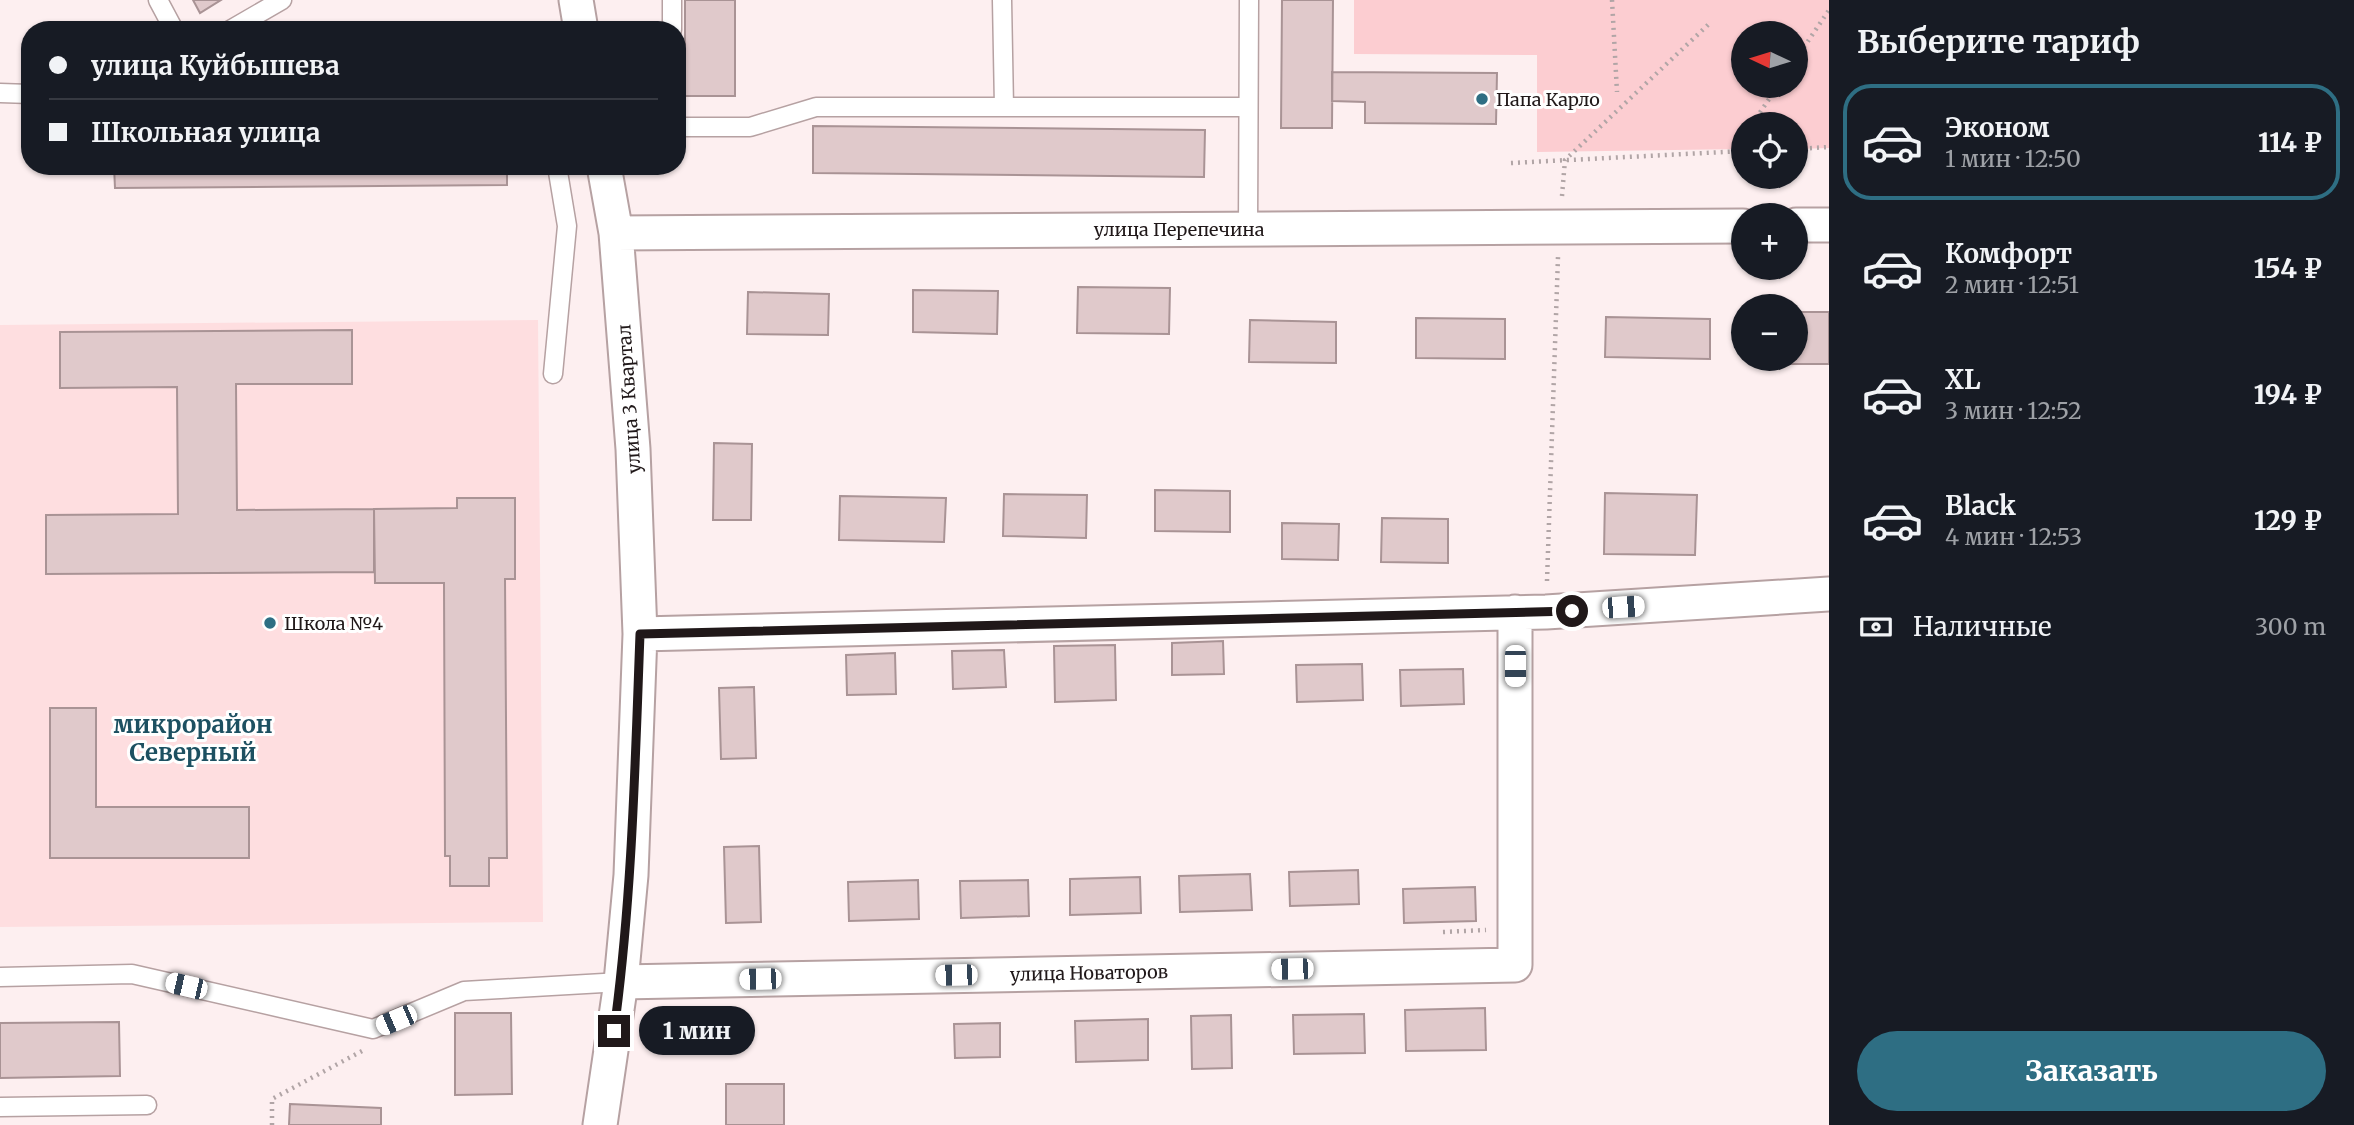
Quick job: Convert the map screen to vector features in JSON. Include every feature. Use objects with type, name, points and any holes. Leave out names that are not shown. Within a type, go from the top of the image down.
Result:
[{"type":"street","points":[[576,0],[580,21]]},
{"type":"street","name":"улица 3 Квартал","points":[[600,1125],[621,982],[631,875],[640,634],[633,449],[616,233],[606,175]]},
{"type":"street","points":[[1808,225],[1829,225]]},
{"type":"street","name":"улица Перепечина","points":[[616,233],[1731,226]]},
{"type":"street","points":[[640,634],[1530,612],[1829,594]]},
{"type":"street","name":"улица Новаторов","points":[[621,982],[1515,965],[1530,612]]},
{"type":"lane","points":[[158,0],[169,21]]},
{"type":"lane","points":[[246,21],[282,0]]},
{"type":"lane","points":[[672,0],[672,21]]},
{"type":"lane","points":[[1002,0],[1004,107]]},
{"type":"lane","points":[[1248,228],[1249,0]]},
{"type":"lane","points":[[0,93],[21,94]]},
{"type":"lane","points":[[686,127],[750,127],[816,107],[1248,107]]},
{"type":"lane","points":[[553,374],[567,226],[558,175]]},
{"type":"lane","points":[[0,977],[132,974],[373,1029],[464,991],[621,982]]},
{"type":"lane","points":[[0,1107],[147,1105]]},
{"type":"path","points":[[1612,0],[1617,92]]},
{"type":"path","points":[[1808,42],[1829,10]]},
{"type":"path","points":[[1530,612],[1565,160],[1711,22]]},
{"type":"path","points":[[1808,148],[1829,147]]},
{"type":"path","points":[[1511,163],[1731,152]]},
{"type":"path","points":[[1438,933],[1493,930]]},
{"type":"path","points":[[272,1125],[272,1100],[367,1049]]},
{"type":"shaded area","points":[[1354,0],[1829,0],[1829,148],[1808,149],[1808,112],[1731,112],[1731,149],[1537,152],[1537,55],[1354,54]]},
{"type":"shaded area","name":"Школа №4","points":[[538,320],[543,922],[0,927],[0,325]]},
{"type":"building","points":[[193,0],[221,0],[200,13]]},
{"type":"building","points":[[685,0],[735,0],[735,96],[686,96]]},
{"type":"building","points":[[1282,0],[1333,0],[1332,128],[1281,128]]},
{"type":"building","points":[[1332,72],[1497,73],[1496,124],[1365,123],[1365,102],[1332,101]]},
{"type":"building","points":[[813,126],[1205,130],[1204,177],[813,173]]},
{"type":"building","points":[[114,175],[507,175],[507,185],[115,188]]},
{"type":"building","points":[[1078,287],[1170,288],[1169,334],[1077,333]]},
{"type":"building","points":[[913,290],[998,291],[997,334],[913,332]]},
{"type":"building","points":[[748,292],[829,294],[828,335],[747,334]]},
{"type":"building","points":[[1808,312],[1829,312],[1829,364],[1808,364]]},
{"type":"building","points":[[1606,317],[1710,319],[1710,359],[1605,357]]},
{"type":"building","points":[[1416,318],[1505,319],[1505,359],[1416,358]]},
{"type":"building","points":[[1250,320],[1336,322],[1336,363],[1249,362]]},
{"type":"building","points":[[352,330],[352,384],[236,384],[237,510],[374,509],[374,572],[46,574],[46,515],[178,514],[177,387],[60,388],[60,332]]},
{"type":"building","points":[[714,443],[752,444],[751,520],[713,520]]},
{"type":"building","points":[[1155,490],[1230,491],[1230,532],[1155,531]]},
{"type":"building","points":[[1605,493],[1697,495],[1695,555],[1604,554]]},
{"type":"building","points":[[1004,494],[1087,495],[1086,538],[1003,536]]},
{"type":"building","points":[[840,496],[946,498],[944,542],[839,540]]},
{"type":"building","points":[[457,498],[515,498],[515,579],[505,579],[507,858],[489,858],[489,886],[450,886],[450,856],[445,856],[444,583],[375,583],[374,509],[457,508]]},
{"type":"building","points":[[1382,518],[1448,519],[1448,563],[1381,562]]},
{"type":"building","points":[[1282,523],[1339,524],[1338,560],[1282,559]]},
{"type":"building","points":[[1223,641],[1224,674],[1172,675],[1172,643]]},
{"type":"building","points":[[1115,645],[1116,700],[1055,702],[1054,646]]},
{"type":"building","points":[[1004,650],[1006,687],[953,689],[952,651]]},
{"type":"building","points":[[895,653],[896,694],[847,695],[846,655]]},
{"type":"building","points":[[1362,664],[1363,700],[1297,702],[1296,665]]},
{"type":"building","points":[[1463,669],[1464,704],[1401,706],[1400,670]]},
{"type":"building","points":[[754,687],[756,758],[721,759],[719,688]]},
{"type":"building","points":[[50,708],[96,708],[96,807],[249,807],[249,858],[50,858]]},
{"type":"building","points":[[759,846],[761,922],[726,923],[724,847]]},
{"type":"building","points":[[1358,870],[1359,904],[1290,906],[1289,872]]},
{"type":"building","points":[[1250,874],[1252,910],[1180,912],[1179,876]]},
{"type":"building","points":[[1140,877],[1141,913],[1070,915],[1070,879]]},
{"type":"building","points":[[918,880],[919,919],[849,921],[848,882]]},
{"type":"building","points":[[1028,880],[1029,916],[961,918],[960,881]]},
{"type":"building","points":[[1475,887],[1476,921],[1404,923],[1403,889]]},
{"type":"building","points":[[1485,1008],[1486,1050],[1406,1051],[1405,1010]]},
{"type":"building","points":[[455,1013],[511,1013],[512,1094],[455,1095]]},
{"type":"building","points":[[1364,1014],[1365,1053],[1294,1054],[1293,1015]]},
{"type":"building","points":[[1231,1015],[1232,1068],[1192,1069],[1191,1016]]},
{"type":"building","points":[[1148,1019],[1148,1060],[1076,1062],[1075,1021]]},
{"type":"building","points":[[119,1022],[120,1076],[0,1078],[0,1023]]},
{"type":"building","points":[[1000,1023],[1000,1057],[955,1058],[954,1024]]},
{"type":"building","points":[[726,1084],[784,1084],[784,1125],[726,1125]]},
{"type":"building","points":[[290,1104],[381,1108],[381,1125],[289,1125]]},
{"type":"place","name":"Папа Карло","points":[[1482,99]]},
{"type":"place","name":"Школа №4","points":[[270,623]]},
{"type":"district","name":"микрорайон Северный","points":[[193,738]]},
{"type":"route","points":[[614,1031],[631,875],[640,634],[1572,611]]}]
